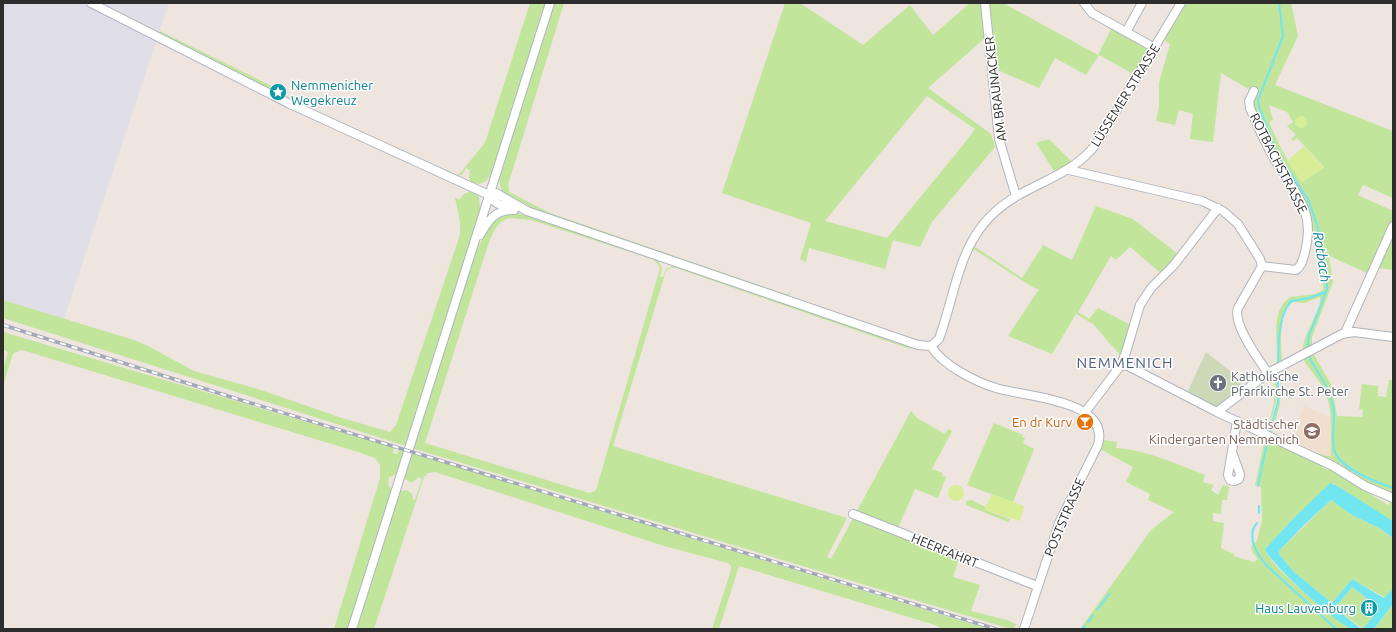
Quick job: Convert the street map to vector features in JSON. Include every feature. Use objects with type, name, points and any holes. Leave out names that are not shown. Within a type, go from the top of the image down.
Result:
[{"type":"street","points":[[91,3],[288,103],[489,195],[493,201],[514,210]]},
{"type":"street","points":[[352,629],[550,3]]},
{"type":"street","name":"AM BRAUNACKER","points":[[985,3],[999,139],[1016,196]]},
{"type":"street","points":[[1084,3],[1092,13],[1155,48]]},
{"type":"street","points":[[1126,32],[1142,3]]},
{"type":"street","name":"LÜSSEMER STRASSE","points":[[931,346],[939,338],[961,264],[969,245],[990,217],[1016,196],[1069,170],[1083,159],[1097,143],[1181,3]]},
{"type":"street","name":"ROTBACHSTRASSE","points":[[1254,91],[1249,102],[1250,108],[1275,159],[1302,204],[1307,217],[1309,237],[1301,267],[1296,270],[1262,266]]},
{"type":"street","points":[[1069,170],[1202,201],[1218,208],[1240,227],[1260,259],[1262,266],[1238,308],[1237,314],[1252,350],[1275,370]]},
{"type":"street","points":[[489,195],[496,193],[527,211],[918,345],[931,346],[938,356],[970,377],[997,388],[1043,398],[1086,411],[1120,365],[1126,352],[1140,305],[1151,288],[1174,265],[1218,208]]},
{"type":"street","points":[[472,250],[491,217],[502,211],[527,211]]},
{"type":"street","points":[[1345,333],[1393,226]]},
{"type":"street","points":[[1218,412],[1275,370],[1345,333],[1354,332],[1393,337]]},
{"type":"street","points":[[1120,365],[1130,367],[1218,412],[1333,466],[1365,486],[1393,498]]},
{"type":"street","name":"POSTSTRASSE","points":[[1024,629],[1037,586],[1064,513],[1099,442],[1097,423],[1086,411]]},
{"type":"street","points":[[1232,452],[1237,421]]},
{"type":"street","name":"HEERFAHRT","points":[[853,514],[1037,586]]},
{"type":"shaded area","points":[[3,3],[169,3],[64,319],[3,300]]},
{"type":"shaded area","name":"Städtischer Kindergarten Nemmenich","points":[[1304,406],[1331,417],[1331,458],[1289,440]]},
{"type":"green space","points":[[530,3],[547,3],[491,175],[486,181],[479,184],[471,182],[469,177],[470,170],[466,168],[462,175],[456,176],[453,183],[282,103],[157,39],[160,31],[284,92],[283,96],[457,175],[484,144],[487,137]]},
{"type":"green space","points":[[553,3],[564,3],[508,185],[509,192],[550,213],[785,294],[788,294],[791,290],[789,295],[786,296],[541,212],[502,192],[499,181],[503,166]]},
{"type":"green space","points":[[785,3],[800,3],[863,45],[910,5],[933,35],[970,3],[982,3],[985,38],[928,88],[991,134],[995,147],[932,222],[920,247],[893,240],[885,269],[809,248],[806,262],[800,259],[811,223],[722,193]],"holes":[[[927,96],[975,129],[887,238],[825,221]]]},
{"type":"green space","points":[[987,3],[1003,3],[1098,55],[1112,27],[1149,48],[1133,74],[1099,55],[1086,75],[1055,58],[1039,88],[995,69]]},
{"type":"green space","points":[[1187,3],[1291,3],[1298,36],[1275,85],[1393,131],[1393,198],[1363,185],[1358,195],[1393,211],[1393,270],[1377,268],[1374,276],[1329,256],[1333,282],[1312,337],[1312,346],[1303,351],[1306,337],[1320,303],[1320,297],[1304,303],[1293,302],[1288,307],[1285,313],[1282,329],[1282,361],[1276,367],[1277,319],[1284,303],[1291,297],[1315,294],[1323,290],[1313,229],[1308,213],[1245,102],[1252,91],[1221,73],[1213,142],[1190,139],[1193,114],[1179,110],[1175,125],[1156,121],[1159,107],[1159,83],[1170,44],[1164,40]],"holes":[[[1269,105],[1287,112],[1293,122],[1287,126],[1296,135],[1291,139],[1293,141],[1297,138],[1324,167],[1302,182],[1292,168],[1269,122],[1273,120]]]},
{"type":"green space","points":[[1301,116],[1305,118],[1307,122],[1305,126],[1301,128],[1297,126],[1295,122],[1297,118]]},
{"type":"green space","points":[[1049,139],[1072,162],[1054,171],[1036,143]]},
{"type":"green space","points":[[1304,146],[1324,168],[1302,182],[1287,161]]},
{"type":"green space","points":[[472,191],[479,197],[480,209],[406,446],[3,318],[3,300],[134,340],[194,371],[258,389],[342,418],[390,432],[396,425],[460,235],[460,221],[455,198],[460,199],[464,194]]},
{"type":"green space","points":[[1096,206],[1133,219],[1179,255],[1162,274],[1130,247],[1116,260],[1111,256],[1078,312],[1089,319],[1098,308],[1131,325],[1121,356],[1093,324],[1076,314],[1052,354],[1008,336],[1039,289],[1034,288],[975,250],[972,250],[974,246],[1022,278],[1043,245],[1072,260]]},
{"type":"green space","points":[[513,212],[534,217],[657,259],[662,268],[660,277],[663,277],[666,269],[675,265],[909,347],[910,349],[679,269],[671,268],[665,274],[613,446],[847,518],[827,557],[831,559],[911,411],[917,418],[945,434],[948,429],[952,431],[932,469],[943,473],[942,476],[946,477],[938,498],[915,489],[898,528],[959,559],[953,577],[980,585],[971,611],[1007,620],[1018,625],[1016,625],[1014,629],[1011,629],[412,448],[474,255],[493,218]],"holes":[[[509,218],[531,220],[652,259],[660,268],[597,487],[595,491],[589,493],[425,443],[492,234],[500,223]]]},
{"type":"green space","points":[[3,332],[394,448],[393,453],[397,454],[399,449],[405,451],[397,474],[389,477],[388,485],[392,489],[391,495],[348,629],[334,629],[380,478],[380,465],[375,458],[22,350],[14,353],[12,356],[3,386],[3,368],[8,352],[3,350]]},
{"type":"green space","points":[[1206,352],[1236,376],[1245,389],[1217,407],[1187,393]]},
{"type":"green space","points":[[1313,353],[1332,386],[1337,416],[1362,417],[1363,410],[1359,409],[1362,384],[1378,386],[1378,396],[1386,397],[1389,380],[1393,380],[1393,496],[1374,488],[1314,452],[1331,457],[1331,416],[1328,400],[1321,384],[1304,361],[1304,357]]},
{"type":"green space","points":[[1281,374],[1280,404],[1272,433],[1270,432],[1279,402]]},
{"type":"green space","points":[[1277,377],[1276,402],[1268,432],[1274,403],[1275,378]]},
{"type":"green space","points":[[994,423],[1023,435],[1022,437],[1025,438],[1023,443],[1034,449],[1013,502],[967,485]]},
{"type":"green space","points":[[1265,438],[1324,465],[1322,467],[1328,470],[1330,468],[1388,505],[1390,503],[1384,498],[1393,500],[1393,521],[1344,492],[1333,483],[1292,520],[1265,549],[1270,558],[1290,580],[1350,629],[1080,629],[1151,530],[1174,512],[1148,500],[1150,494],[1126,482],[1133,467],[1100,449],[1103,440],[1117,442],[1116,448],[1128,449],[1150,455],[1173,462],[1205,475],[1203,482],[1214,485],[1211,490],[1218,495],[1223,485],[1229,486],[1227,500],[1222,500],[1221,514],[1213,513],[1213,521],[1224,523],[1221,548],[1234,554],[1233,556],[1254,562],[1258,559],[1253,553],[1251,546],[1257,541],[1262,520],[1261,487],[1255,485]]},
{"type":"green space","points":[[411,453],[988,629],[943,629],[935,625],[739,566],[719,629],[712,629],[731,570],[731,566],[728,563],[664,546],[435,472],[428,473],[424,477],[374,629],[355,629],[398,493],[407,490],[412,494],[413,499],[415,500],[422,479],[419,477],[412,483],[405,479],[404,476]]},
{"type":"green space","points":[[956,485],[963,490],[964,493],[959,500],[956,501],[949,496],[948,493],[953,486]]},
{"type":"green space","points":[[992,494],[1024,506],[1020,521],[985,510],[985,507]]},
{"type":"green space","points":[[972,500],[985,507],[985,510],[1010,519],[1008,522],[966,505],[966,501]]},
{"type":"green space","points":[[1331,500],[1352,515],[1381,529],[1393,538],[1393,589],[1386,598],[1352,579],[1332,603],[1294,572],[1279,554],[1279,551]]},
{"type":"green space","points":[[1352,587],[1379,609],[1363,629],[1335,608]]},
{"type":"green space","points":[[1393,604],[1393,629],[1374,629],[1376,627]]},
{"type":"water","points":[[1330,483],[1334,484],[1393,521],[1393,538],[1381,529],[1352,515],[1331,500],[1303,526],[1279,551],[1279,554],[1294,572],[1332,603],[1352,579],[1384,598],[1393,589],[1393,604],[1374,629],[1363,629],[1379,609],[1378,607],[1352,587],[1335,608],[1361,629],[1349,628],[1330,614],[1278,567],[1265,549]]},
{"type":"waterway","name":"Rotbach","points":[[1279,3],[1283,36],[1258,100],[1259,107],[1278,155],[1308,199],[1317,225],[1327,272],[1327,289],[1309,336],[1307,350]]},
{"type":"waterway","points":[[1278,365],[1281,323],[1286,308],[1291,301],[1309,298],[1326,292]]},
{"type":"waterway","name":"Rotbach","points":[[1308,354],[1326,386],[1331,399],[1334,411],[1333,444],[1337,456],[1342,462],[1358,473],[1393,488]]},
{"type":"waterway","points":[[1269,434],[1278,402],[1278,369]]},
{"type":"waterway","points":[[1258,486],[1268,438]]},
{"type":"waterway","points":[[1259,506],[1259,513]]},
{"type":"waterway","points":[[1257,523],[1252,534],[1256,550],[1263,561],[1336,629]]},
{"type":"waterway","points":[[1097,610],[1109,594]]},
{"type":"waterway","points":[[1088,622],[1093,615]]},
{"type":"waterway","points":[[1082,629],[1085,626]]},
{"type":"railway","points":[[3,325],[231,397],[996,629]]},
{"type":"place","name":"Nemmenicher Wegekreuz","points":[[278,92]]},
{"type":"place","name":"Katholische Pfarrkirche St. Peter","points":[[1218,383]]},
{"type":"place","name":"En dr Kurv","points":[[1085,422]]},
{"type":"place","name":"Städtischer Kindergarten Nemmenich","points":[[1312,431]]},
{"type":"place","name":"Haus Lauvenburg","points":[[1369,608]]},
{"type":"district","name":"NEMMENICH","points":[[1125,363]]}]
